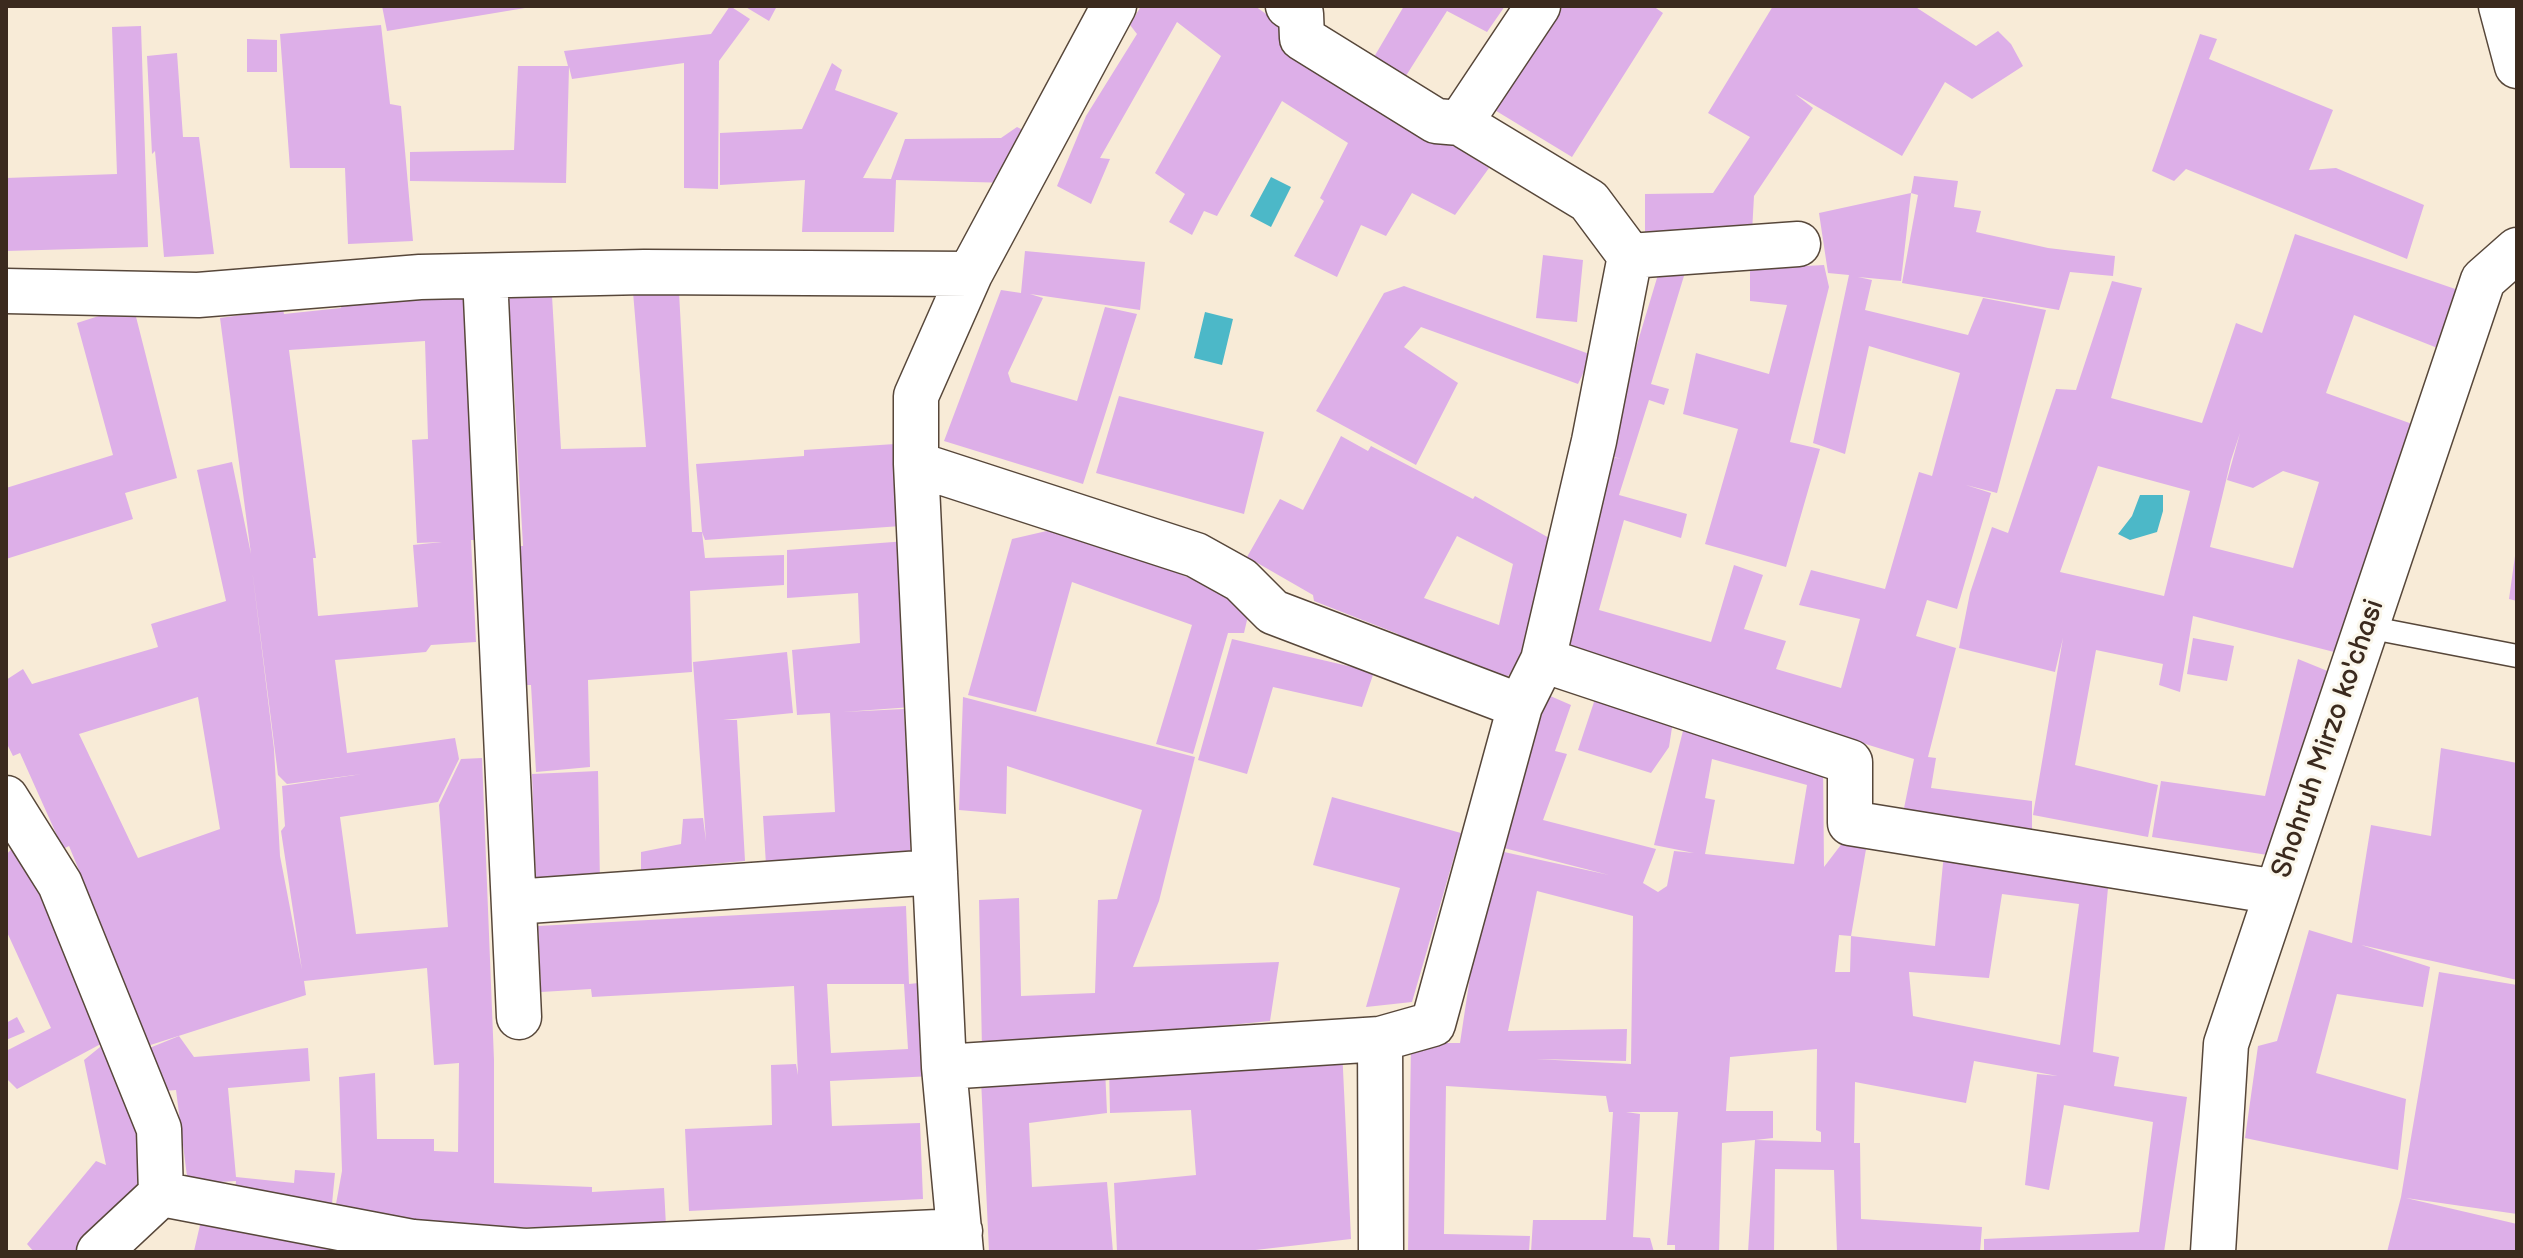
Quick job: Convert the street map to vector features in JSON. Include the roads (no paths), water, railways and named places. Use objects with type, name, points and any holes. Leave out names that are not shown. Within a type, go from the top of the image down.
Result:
[{"type":"street","points":[[161,1194],[413,1242],[525,1251],[961,1241],[944,1067],[916,464],[916,396],[970,274],[1114,6]]},
{"type":"street","points":[[944,1067],[1380,1039],[1433,1024],[1520,706],[1543,660],[1594,441],[1630,256],[1589,201],[1460,123],[1436,121],[1302,38],[1301,14],[1288,6]]},
{"type":"street","points":[[1460,123],[1538,6]]},
{"type":"street","points":[[2501,6],[2517,66]]},
{"type":"street","points":[[1630,256],[1798,244]]},
{"type":"street","name":"Shohruh Mirzo ko'chasi","points":[[2213,1252],[2226,1044],[2483,280],[2517,250]]},
{"type":"street","points":[[6,291],[198,295],[485,276],[644,272],[970,274]]},
{"type":"street","points":[[485,276],[519,1017]]},
{"type":"street","points":[[916,464],[1196,555],[1241,580],[1273,612],[1520,706]]},
{"type":"street","points":[[1543,660],[1850,762],[1850,823],[2277,892]]},
{"type":"street","points":[[6,798],[60,884],[140,1074],[159,1129],[161,1194],[99,1252]]},
{"type":"street","points":[[514,902],[935,872]]},
{"type":"street","points":[[1380,1039],[1381,1252]]},
{"type":"lane","points":[[2367,627],[2517,656]]},
{"type":"water","points":[[1271,177],[1291,187],[1271,227],[1250,216]]},
{"type":"water","points":[[1205,312],[1233,319],[1222,365],[1194,358]]},
{"type":"water","points":[[2140,495],[2163,495],[2163,511],[2157,532],[2130,540],[2118,534],[2132,516]]}]
